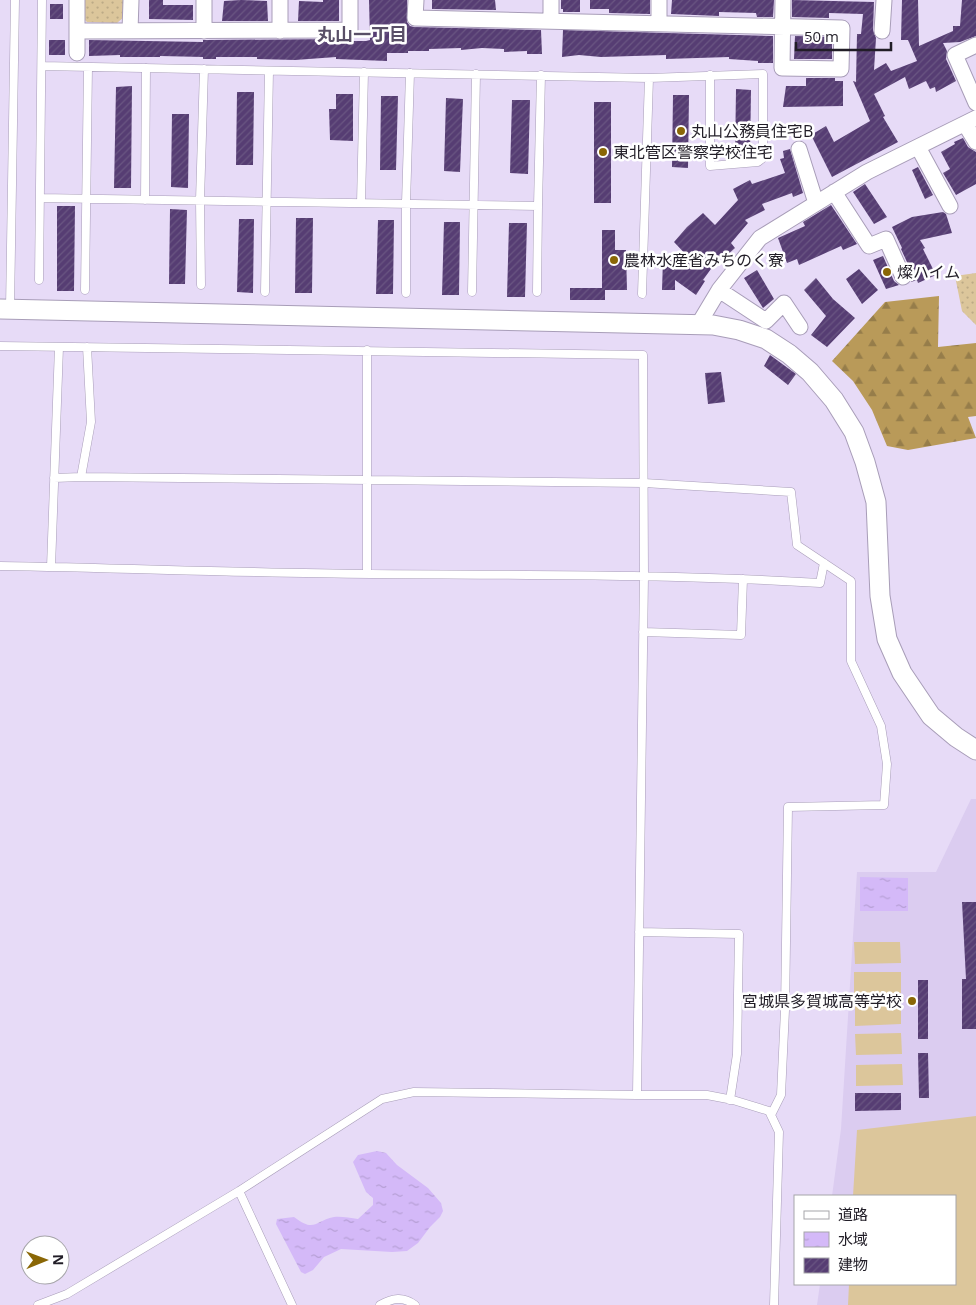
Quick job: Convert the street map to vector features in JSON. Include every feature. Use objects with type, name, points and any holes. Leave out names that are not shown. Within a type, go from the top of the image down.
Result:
[{"type":"street","points":[[77,0],[77,54]]},
{"type":"street","points":[[130,31],[131,0]]},
{"type":"street","points":[[204,0],[204,31]]},
{"type":"street","points":[[280,0],[280,31]]},
{"type":"street","points":[[77,31],[350,30],[350,0]]},
{"type":"street","points":[[416,0],[415,18],[551,20],[659,24],[782,27],[842,28],[841,69],[782,68],[782,27],[783,0]]},
{"type":"street","points":[[551,0],[551,20]]},
{"type":"street","points":[[659,0],[659,24]]},
{"type":"street","points":[[882,31],[884,0]]},
{"type":"street","points":[[976,45],[955,55],[976,103]]},
{"type":"street","points":[[698,324],[719,290],[760,238],[867,172],[971,121],[976,142]]},
{"type":"street","points":[[918,146],[950,206]]},
{"type":"street","points":[[799,149],[816,203]]},
{"type":"street","points":[[834,192],[869,246],[886,239],[903,277]]},
{"type":"street","points":[[719,290],[766,321],[784,303],[800,327]]},
{"type":"street","points":[[5,309],[698,324],[739,330],[766,339],[789,354],[810,372],[834,400],[854,432],[876,502],[880,596],[887,639],[902,673],[931,716],[956,737],[976,750]]},
{"type":"lane","points":[[5,309],[15,0]]},
{"type":"lane","points":[[39,280],[42,0]]},
{"type":"lane","points":[[42,66],[649,78],[710,75],[763,74],[762,158],[758,162],[710,166],[710,75]]},
{"type":"lane","points":[[85,290],[88,199],[88,67]]},
{"type":"lane","points":[[145,200],[146,68]]},
{"type":"lane","points":[[201,284],[200,200],[204,69]]},
{"type":"lane","points":[[265,292],[269,70]]},
{"type":"lane","points":[[361,203],[364,72]]},
{"type":"lane","points":[[406,293],[406,204],[410,73]]},
{"type":"lane","points":[[472,292],[472,204],[476,74]]},
{"type":"lane","points":[[537,292],[541,75]]},
{"type":"lane","points":[[642,294],[649,78]]},
{"type":"lane","points":[[40,198],[538,206]]},
{"type":"lane","points":[[0,346],[643,355],[644,576],[637,1095]]},
{"type":"lane","points":[[51,567],[60,347]]},
{"type":"lane","points":[[81,476],[90,422],[87,347]]},
{"type":"lane","points":[[367,350],[368,574]]},
{"type":"lane","points":[[54,478],[81,476],[644,483],[791,492],[797,545],[851,581],[851,660],[881,726],[887,764],[884,805],[788,807],[786,1000],[781,1095],[770,1115]]},
{"type":"lane","points":[[0,566],[368,574],[644,576],[820,583],[824,563]]},
{"type":"lane","points":[[643,632],[741,635],[743,579]]},
{"type":"lane","points":[[639,932],[739,934],[737,1054],[730,1100]]},
{"type":"lane","points":[[38,1305],[67,1294],[238,1191],[382,1099],[414,1092],[707,1095],[769,1111],[779,1132],[774,1305]]},
{"type":"lane","points":[[238,1191],[292,1305]]},
{"type":"lane","points":[[380,1305],[393,1299],[407,1299],[415,1305]]},
{"type":"shaded area","points":[[81,0],[125,0],[124,17],[117,23],[87,22],[81,16]]},
{"type":"shaded area","points":[[976,273],[976,325],[962,311],[955,276]]},
{"type":"shaded area","name":"宮城県多賀城高等学校","points":[[971,799],[976,799],[976,1305],[817,1305],[820,1285],[956,1285],[956,1195],[832,1195],[841,1129],[857,872],[936,872]]},
{"type":"shaded area","points":[[854,942],[900,942],[901,963],[855,964]]},
{"type":"shaded area","points":[[854,972],[901,972],[901,993],[854,993]]},
{"type":"shaded area","points":[[901,1003],[901,1024],[855,1026],[855,1004]]},
{"type":"shaded area","points":[[901,1033],[902,1054],[856,1055],[855,1034]]},
{"type":"shaded area","points":[[902,1064],[903,1085],[856,1086],[856,1065]]},
{"type":"shaded area","points":[[976,1116],[976,1305],[848,1305],[849,1285],[956,1285],[956,1195],[853,1195],[857,1130]]},
{"type":"green space","points":[[939,296],[938,347],[976,343],[976,416],[968,417],[976,438],[908,450],[887,446],[872,410],[853,381],[832,361],[885,302]]},
{"type":"water","points":[[860,877],[908,878],[908,911],[860,911]]},
{"type":"water","points":[[377,1151],[386,1153],[397,1165],[428,1188],[441,1203],[443,1211],[440,1217],[418,1243],[407,1251],[341,1249],[324,1257],[313,1270],[305,1274],[301,1272],[276,1224],[277,1219],[294,1217],[301,1222],[311,1225],[334,1217],[358,1219],[373,1205],[373,1198],[366,1192],[353,1162],[358,1155]]},
{"type":"building","points":[[149,0],[163,0],[163,5],[193,5],[193,20],[149,19]]},
{"type":"building","points":[[323,0],[339,0],[339,21],[298,21],[299,1],[323,2]]},
{"type":"building","points":[[369,0],[407,0],[407,22],[410,26],[414,27],[541,30],[542,54],[527,54],[527,51],[504,52],[504,49],[482,48],[461,50],[461,48],[387,53],[387,61],[336,59],[336,57],[295,60],[257,59],[257,57],[216,57],[216,59],[203,59],[203,57],[89,56],[89,40],[203,42],[203,40],[339,39],[340,41],[366,41],[370,40]]},
{"type":"building","points":[[432,0],[495,0],[496,10],[432,9]]},
{"type":"building","points":[[561,0],[580,0],[580,12],[563,12]]},
{"type":"building","points":[[590,0],[650,0],[650,14],[609,13],[609,9],[590,9]]},
{"type":"building","points":[[672,0],[774,0],[773,17],[757,17],[756,13],[719,12],[719,16],[671,14]]},
{"type":"building","points":[[792,0],[874,2],[873,30],[876,38],[874,70],[886,63],[891,71],[917,61],[908,40],[901,40],[902,0],[918,0],[919,46],[953,31],[953,26],[960,26],[962,0],[976,0],[976,36],[960,42],[943,43],[947,51],[946,59],[956,81],[936,92],[935,87],[930,89],[926,81],[909,89],[905,77],[874,94],[885,116],[883,117],[898,142],[832,177],[811,135],[826,126],[834,142],[870,121],[853,81],[856,82],[857,34],[861,34],[863,14],[829,13],[829,18],[792,17]]},
{"type":"building","points":[[224,1],[267,1],[268,21],[222,21]]},
{"type":"building","points":[[50,4],[63,4],[63,19],[50,19]]},
{"type":"building","points":[[563,30],[773,36],[773,63],[758,63],[758,61],[729,59],[729,57],[666,59],[666,55],[601,57],[579,55],[562,57]]},
{"type":"building","points":[[795,36],[832,37],[832,59],[794,59]]},
{"type":"building","points":[[49,40],[65,40],[65,55],[49,55]]},
{"type":"building","points":[[806,78],[835,78],[835,81],[843,81],[843,106],[783,107],[786,86],[806,86]]},
{"type":"building","points":[[132,86],[131,188],[114,188],[116,87]]},
{"type":"building","points":[[736,89],[751,90],[750,157],[735,157]]},
{"type":"building","points":[[237,92],[254,92],[253,165],[236,165]]},
{"type":"building","points":[[336,94],[353,94],[353,141],[330,140],[329,109],[336,109]]},
{"type":"building","name":"丸山公務員住宅B","points":[[673,95],[689,95],[688,168],[672,167]]},
{"type":"building","points":[[381,96],[398,96],[396,170],[380,170]]},
{"type":"building","points":[[446,98],[463,99],[460,172],[444,171]]},
{"type":"building","points":[[512,100],[530,100],[528,174],[510,173]]},
{"type":"building","name":"東北管区警察学校住宅","points":[[594,102],[611,102],[611,203],[594,203]]},
{"type":"building","points":[[172,114],[189,114],[188,188],[171,187]]},
{"type":"building","points":[[963,138],[968,147],[976,152],[976,184],[956,195],[943,173],[950,169],[941,152]]},
{"type":"building","points":[[790,149],[803,193],[793,197],[792,193],[762,204],[765,210],[745,220],[748,223],[731,243],[735,248],[724,258],[721,255],[703,280],[705,281],[696,295],[675,280],[675,290],[662,290],[663,259],[692,261],[674,242],[687,227],[703,213],[715,225],[738,200],[733,189],[750,180],[752,184],[785,173],[780,159],[784,158],[783,151]]},
{"type":"building","points":[[918,167],[933,195],[925,199],[912,170]]},
{"type":"building","points":[[865,184],[887,217],[874,224],[853,192]]},
{"type":"building","points":[[831,205],[857,244],[843,250],[841,246],[799,265],[797,259],[787,263],[778,238],[805,226],[803,222]]},
{"type":"building","points":[[57,206],[75,206],[74,291],[57,291]]},
{"type":"building","points":[[170,209],[187,210],[185,284],[169,284]]},
{"type":"building","points":[[943,212],[946,214],[952,233],[920,240],[936,275],[918,283],[917,280],[911,282],[912,273],[892,227],[912,217]]},
{"type":"building","points":[[296,218],[313,218],[312,293],[295,293]]},
{"type":"building","points":[[239,219],[254,219],[253,293],[237,292]]},
{"type":"building","points":[[378,220],[394,220],[393,294],[376,294]]},
{"type":"building","points":[[444,222],[460,222],[459,295],[442,295]]},
{"type":"building","points":[[509,223],[527,223],[525,297],[507,297]]},
{"type":"building","name":"農林水産省みちのく寮","points":[[602,230],[615,230],[615,250],[626,250],[627,290],[605,290],[605,300],[570,300],[570,288],[602,288]]},
{"type":"building","name":"燦ハイム","points":[[883,256],[894,281],[899,285],[886,289],[873,260]]},
{"type":"building","points":[[859,269],[878,290],[862,304],[846,279]]},
{"type":"building","points":[[757,270],[774,299],[763,308],[744,278]]},
{"type":"building","points":[[816,278],[833,299],[855,318],[827,347],[811,335],[826,316],[804,290]]},
{"type":"building","points":[[770,355],[796,374],[788,385],[764,366]]},
{"type":"building","points":[[721,372],[725,402],[708,404],[705,373]]},
{"type":"building","points":[[962,902],[976,902],[976,1029],[962,1029],[962,979],[966,979]]},
{"type":"building","points":[[918,980],[928,980],[928,1039],[918,1039]]},
{"type":"building","points":[[918,1053],[928,1053],[929,1098],[919,1098]]},
{"type":"building","points":[[855,1093],[901,1093],[901,1110],[855,1111]]},
{"type":"place","name":"丸山公務員住宅B","points":[[681,131]]},
{"type":"place","name":"東北管区警察学校住宅","points":[[603,152]]},
{"type":"place","name":"農林水産省みちのく寮","points":[[614,260]]},
{"type":"place","name":"燦ハイム","points":[[887,272]]},
{"type":"place","name":"宮城県多賀城高等学校","points":[[912,1001]]},
{"type":"district","name":"丸山一丁目","points":[[362,35]]}]
